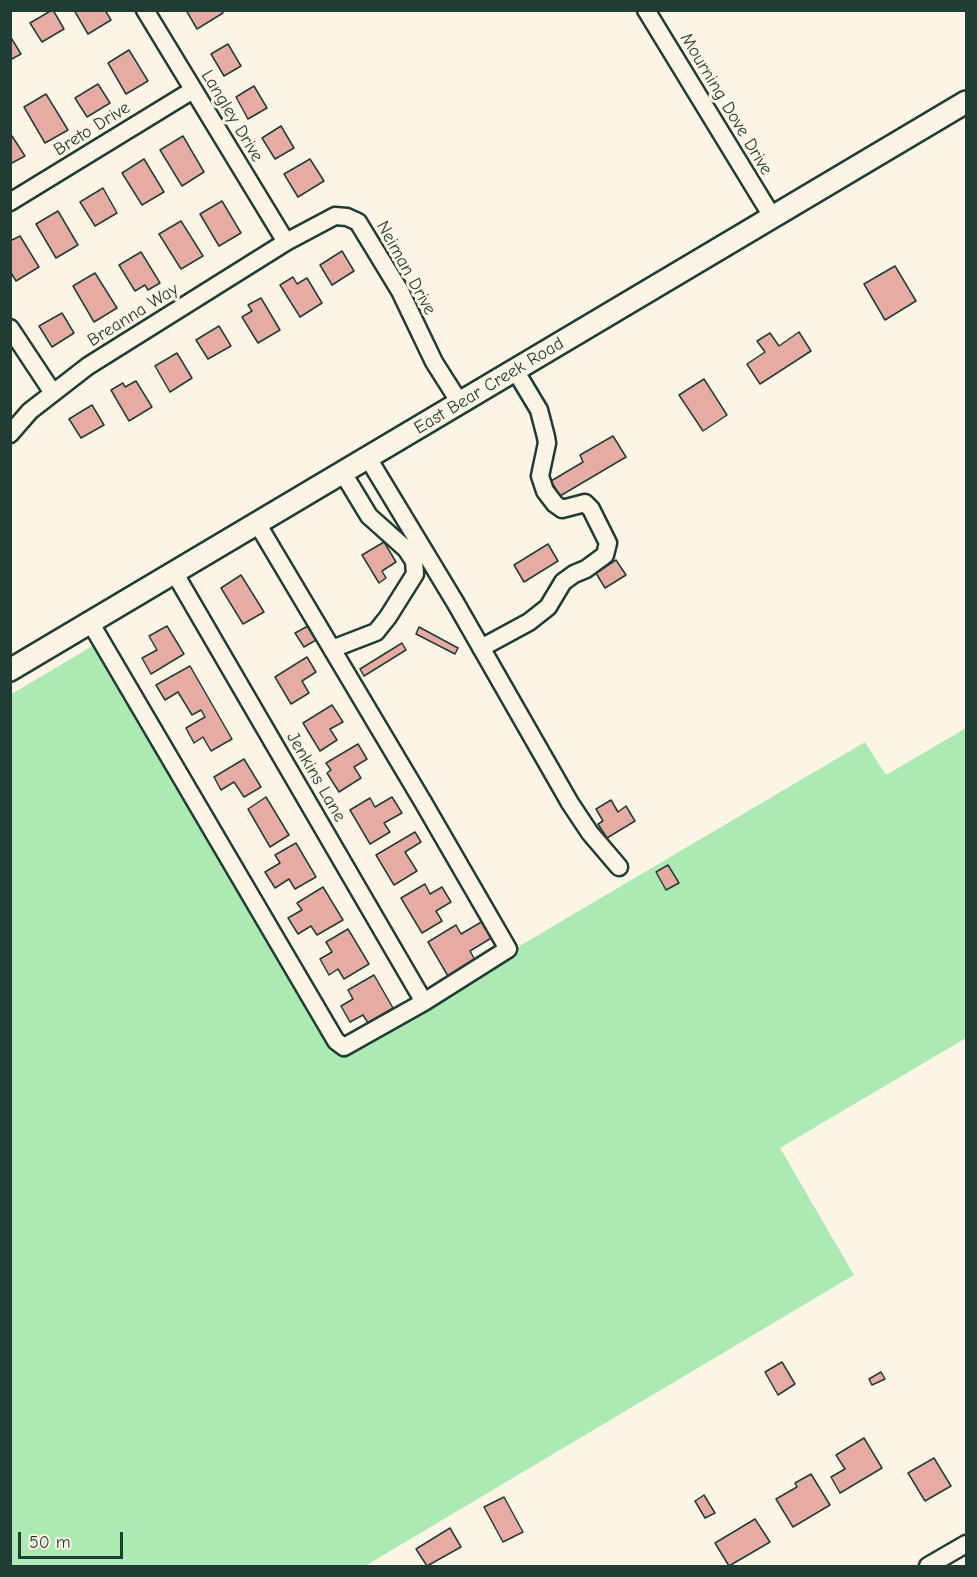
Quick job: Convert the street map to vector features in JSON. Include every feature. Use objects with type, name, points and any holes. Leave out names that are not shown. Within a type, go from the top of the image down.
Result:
[{"type":"main road","name":"East Bear Creek Road","points":[[10,670],[966,102]]},
{"type":"street","name":"Langley Drive","points":[[145,10],[286,242]]},
{"type":"street","name":"Mourning Dove Drive","points":[[646,10],[773,218]]},
{"type":"street","name":"Breto Drive","points":[[10,202],[193,90]]},
{"type":"street","name":"Neiman Drive","points":[[286,242],[335,216],[347,217],[358,222],[400,291],[434,362],[460,403]]},
{"type":"street","name":"Breanna Way","points":[[10,434],[30,411],[88,366],[286,242]]},
{"type":"street","points":[[10,328],[53,393]]},
{"type":"street","points":[[481,648],[529,622],[548,607],[563,582],[605,555],[608,543],[591,509],[585,503],[562,509],[545,491],[540,476],[547,443],[546,437],[539,410],[515,370]]},
{"type":"street","points":[[368,458],[570,803],[590,833],[619,867]]},
{"type":"street","points":[[332,649],[376,632],[415,574],[414,561],[406,549],[369,516],[343,473]]},
{"type":"street","points":[[90,622],[336,1041],[344,1047],[424,1002],[508,949],[257,523]]},
{"type":"street","name":"Jenkins Lane","points":[[174,572],[424,1002]]},
{"type":"street","points":[[928,1566],[966,1544]]},
{"type":"green space","points":[[101,641],[340,1052],[865,742],[886,775],[966,728],[966,1038],[780,1148],[854,1275],[365,1566],[11,1566],[10,695]]},
{"type":"building","points":[[52,10],[64,29],[42,42],[30,23]]},
{"type":"building","points":[[74,10],[105,10],[111,20],[88,34]]},
{"type":"building","points":[[186,10],[221,10],[223,13],[197,29]]},
{"type":"building","points":[[10,36],[21,54],[10,60]]},
{"type":"building","points":[[228,44],[241,66],[224,76],[211,54]]},
{"type":"building","points":[[129,50],[148,81],[126,94],[108,63]]},
{"type":"building","points":[[98,84],[110,103],[87,117],[75,98]]},
{"type":"building","points":[[254,86],[267,108],[248,119],[236,97]]},
{"type":"building","points":[[46,94],[68,130],[45,143],[24,107]]},
{"type":"building","points":[[281,126],[294,148],[275,159],[262,138]]},
{"type":"building","points":[[10,133],[25,156],[10,164]]},
{"type":"building","points":[[183,136],[204,172],[182,186],[160,150]]},
{"type":"building","points":[[144,159],[164,192],[142,205],[122,173]]},
{"type":"building","points":[[310,159],[324,181],[298,197],[284,174]]},
{"type":"building","points":[[103,188],[117,213],[95,226],[80,202]]},
{"type":"building","points":[[222,201],[241,233],[219,246],[200,214]]},
{"type":"building","points":[[58,211],[78,245],[56,258],[36,224]]},
{"type":"building","points":[[181,221],[203,256],[181,269],[159,234]]},
{"type":"building","points":[[20,236],[39,267],[16,281],[10,271],[10,241]]},
{"type":"building","points":[[342,251],[354,271],[332,285],[320,265]]},
{"type":"building","points":[[141,252],[160,283],[148,290],[145,285],[135,291],[119,265]]},
{"type":"building","points":[[895,266],[916,301],[885,320],[864,284]]},
{"type":"building","points":[[95,273],[117,308],[94,322],[73,286]]},
{"type":"building","points":[[293,277],[297,284],[307,278],[322,303],[300,317],[280,285]]},
{"type":"building","points":[[261,298],[280,330],[258,343],[242,317],[252,311],[248,305]]},
{"type":"building","points":[[62,313],[74,333],[52,347],[39,326]]},
{"type":"building","points":[[219,326],[231,346],[208,359],[196,340]]},
{"type":"building","points":[[799,332],[811,351],[760,384],[747,364],[765,352],[757,341],[770,333],[779,346]]},
{"type":"building","points":[[177,353],[192,378],[170,392],[155,366]]},
{"type":"building","points":[[704,379],[727,415],[703,431],[679,395]]},
{"type":"building","points":[[136,381],[152,407],[129,421],[111,390],[123,383],[125,387]]},
{"type":"building","points":[[92,405],[104,425],[81,438],[69,419]]},
{"type":"building","points":[[613,436],[626,457],[560,496],[551,481],[583,462],[580,455]]},
{"type":"building","points":[[384,542],[396,562],[382,571],[386,578],[379,583],[362,555]]},
{"type":"building","points":[[548,544],[558,561],[524,582],[514,565]]},
{"type":"building","points":[[616,560],[626,575],[605,588],[596,573]]},
{"type":"building","points":[[241,575],[264,612],[243,624],[221,588]]},
{"type":"building","points":[[167,626],[184,654],[151,674],[142,658],[157,650],[149,636]]},
{"type":"building","points":[[308,626],[316,640],[304,647],[295,633]]},
{"type":"building","points":[[419,627],[458,648],[455,654],[416,634]]},
{"type":"building","points":[[402,643],[406,650],[364,676],[360,669]]},
{"type":"building","points":[[307,657],[316,672],[302,681],[309,693],[291,704],[275,677]]},
{"type":"building","points":[[190,666],[232,739],[211,751],[203,737],[194,743],[186,728],[205,717],[201,710],[192,715],[178,692],[165,700],[156,685]]},
{"type":"building","points":[[332,705],[343,722],[330,729],[337,740],[320,751],[303,723]]},
{"type":"building","points":[[358,744],[367,759],[354,767],[361,778],[339,792],[327,773],[331,770],[326,763]]},
{"type":"building","points":[[244,759],[261,787],[244,797],[234,782],[221,790],[214,777]]},
{"type":"building","points":[[266,797],[289,835],[270,847],[248,809]]},
{"type":"building","points":[[392,797],[402,813],[384,823],[390,832],[370,844],[350,810],[370,798],[375,807]]},
{"type":"building","points":[[611,800],[618,812],[626,806],[635,821],[607,838],[598,824],[603,821],[596,809]]},
{"type":"building","points":[[415,832],[421,842],[405,852],[417,871],[394,885],[376,855]]},
{"type":"building","points":[[296,843],[316,877],[295,889],[289,879],[275,888],[265,872],[280,863],[275,855]]},
{"type":"building","points":[[668,865],[679,883],[666,890],[656,872]]},
{"type":"building","points":[[425,884],[430,894],[442,887],[451,902],[436,911],[442,921],[422,933],[401,898]]},
{"type":"building","points":[[323,887],[343,920],[317,935],[311,926],[298,934],[288,918],[302,910],[297,903]]},
{"type":"building","points":[[483,921],[493,937],[470,951],[475,960],[448,976],[428,942],[456,925],[461,934]]},
{"type":"building","points":[[348,929],[369,964],[344,979],[338,969],[329,975],[320,959],[332,952],[326,942]]},
{"type":"building","points":[[374,975],[393,1008],[368,1023],[363,1015],[350,1022],[341,1006],[353,999],[348,990]]},
{"type":"building","points":[[782,1362],[795,1384],[778,1395],[765,1372]]},
{"type":"building","points":[[881,1372],[885,1379],[872,1385],[869,1379]]},
{"type":"building","points":[[864,1438],[882,1468],[840,1493],[831,1477],[845,1469],[836,1455]]},
{"type":"building","points":[[934,1458],[951,1486],[925,1501],[908,1473]]},
{"type":"building","points":[[811,1474],[830,1505],[793,1527],[776,1499],[797,1487],[795,1483]]},
{"type":"building","points":[[704,1495],[715,1513],[705,1518],[695,1501]]},
{"type":"building","points":[[504,1497],[523,1532],[503,1542],[484,1507]]},
{"type":"building","points":[[755,1519],[770,1542],[729,1566],[715,1543]]},
{"type":"building","points":[[450,1528],[461,1547],[427,1566],[416,1549]]}]
